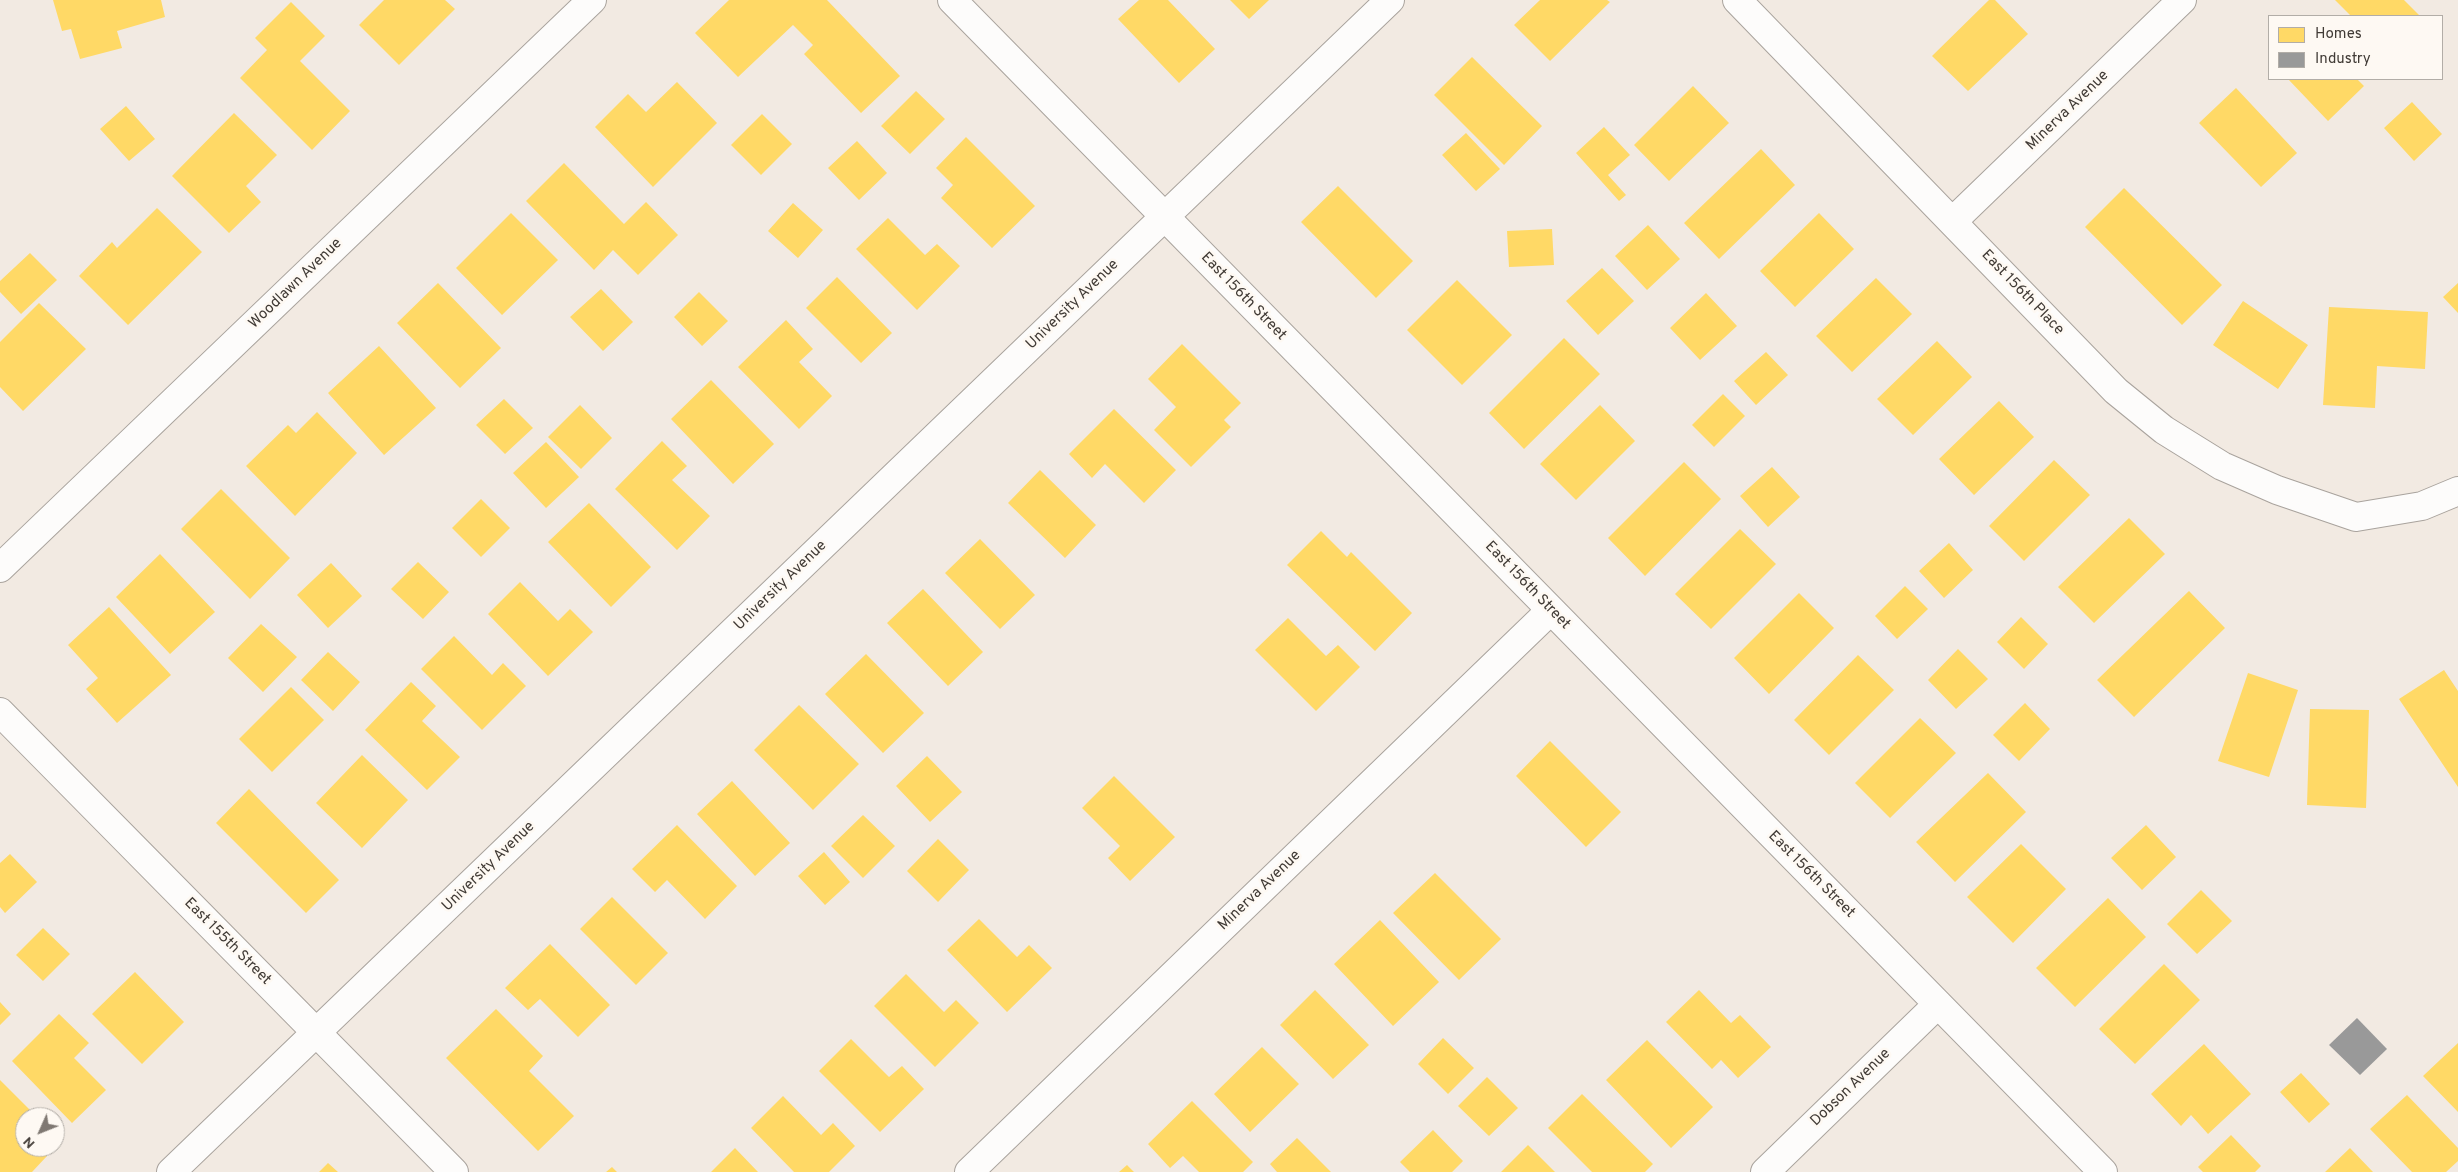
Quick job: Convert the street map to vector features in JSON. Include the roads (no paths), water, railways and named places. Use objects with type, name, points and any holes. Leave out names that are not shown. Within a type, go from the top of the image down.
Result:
[{"type":"street","name":"Woodlawn Avenue","points":[[0,568],[592,0]]},
{"type":"street","name":"East 156th Street","points":[[952,0],[2103,1172]]},
{"type":"street","name":"University Avenue","points":[[171,1172],[1390,0]]},
{"type":"street","name":"East 156th Place","points":[[1737,0],[1954,221],[2116,391],[2164,430],[2222,466],[2277,490],[2356,517],[2422,506],[2458,491]]},
{"type":"street","name":"Minerva Avenue","points":[[1954,221],[2182,0]]},
{"type":"street","name":"Minerva Avenue","points":[[970,1172],[1551,610]]},
{"type":"street","name":"East 155th Street","points":[[0,712],[454,1172]]},
{"type":"street","name":"Dobson Avenue","points":[[1765,1172],[1938,1004]]}]
